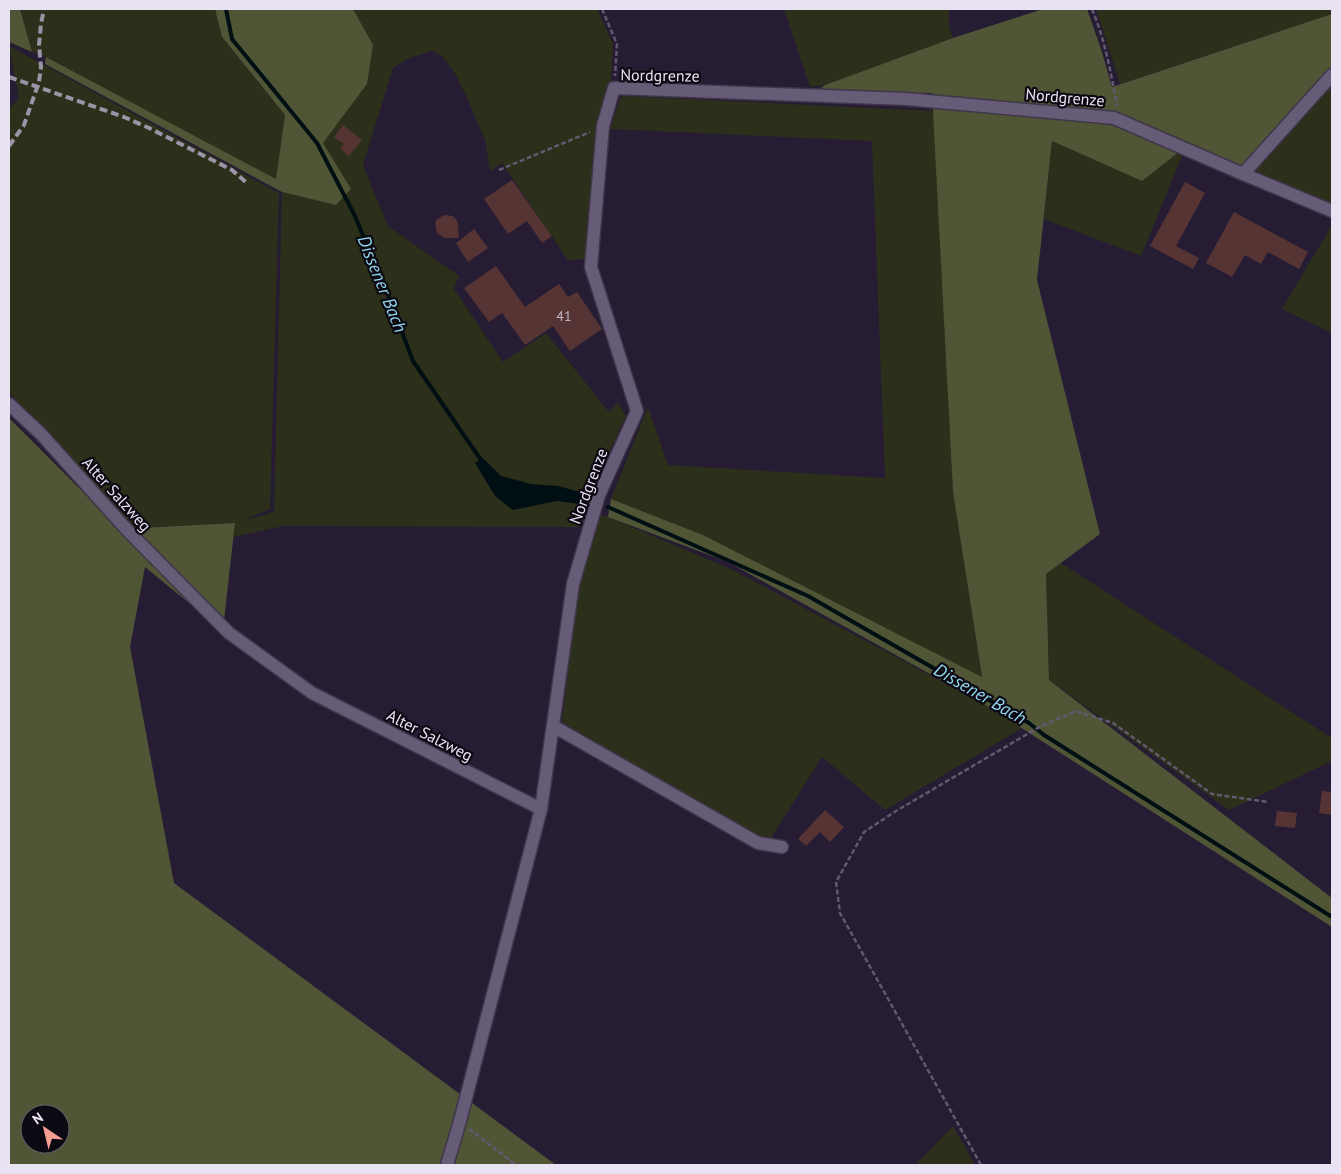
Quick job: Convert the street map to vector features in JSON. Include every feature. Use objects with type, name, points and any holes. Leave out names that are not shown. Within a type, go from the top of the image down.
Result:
[{"type":"street","points":[[1242,174],[1332,75]]},
{"type":"street","name":"Nordgrenze","points":[[540,809],[573,584],[598,495],[637,411],[591,267],[604,126],[614,88],[906,99],[1114,118],[1332,211]]},
{"type":"street","name":"Alter Salzweg","points":[[9,404],[41,434],[128,531],[229,633],[312,693],[540,809]]},
{"type":"street","points":[[553,726],[758,843],[782,847]]},
{"type":"street","points":[[447,1165],[460,1122],[540,809]]},
{"type":"path","points":[[602,9],[617,44],[614,88]]},
{"type":"path","points":[[1092,9],[1109,64],[1119,120]]},
{"type":"path","points":[[499,170],[604,126]]},
{"type":"path","points":[[981,1165],[840,913],[836,882],[864,832],[1040,726],[1076,711],[1113,724],[1212,794],[1268,802]]},
{"type":"path","points":[[460,1122],[516,1165]]},
{"type":"green space","points":[[9,9],[20,9],[32,52],[9,42]]},
{"type":"green space","points":[[20,9],[215,9],[222,37],[285,115],[276,180],[46,57],[32,52]]},
{"type":"green space","points":[[215,9],[353,9],[373,45],[367,84],[323,143],[351,189],[336,205],[282,192],[45,64],[46,57],[276,179],[285,115],[222,37]]},
{"type":"green space","points":[[353,9],[597,9],[613,44],[611,84],[587,259],[568,260],[502,163],[490,171],[485,140],[467,98],[456,75],[443,57],[433,51],[409,58],[393,68],[363,165],[388,226],[459,276],[454,289],[503,362],[546,333],[609,412],[618,402],[626,416],[595,482],[579,527],[283,526],[233,537],[235,523],[133,528],[9,392],[9,109],[19,98],[9,46],[279,193],[270,509],[242,521],[274,512],[282,192],[336,205],[323,143],[367,84],[373,45]]},
{"type":"green space","points":[[784,9],[949,9],[949,27],[953,38],[825,85],[810,87]]},
{"type":"green space","points":[[1043,9],[1087,9],[1112,87],[1332,14],[1332,71],[1250,164],[1231,166],[1179,152],[1142,181],[1052,141],[1037,280],[1100,534],[1046,574],[1049,680],[1332,898],[1332,927],[984,704],[728,562],[608,517],[611,499],[703,535],[982,677],[953,492],[932,93],[816,92],[825,85],[953,38]]},
{"type":"green space","points":[[1096,9],[1332,9],[1332,14],[1120,84]]},
{"type":"green space","points":[[1332,84],[1332,205],[1257,176],[1257,165]]},
{"type":"green space","points":[[621,96],[934,111],[953,492],[982,678],[703,535],[611,499],[648,407],[668,465],[885,478],[872,141],[610,129]]},
{"type":"green space","points":[[1052,141],[1142,181],[1179,152],[1183,154],[1141,256],[1044,219]]},
{"type":"green space","points":[[1332,225],[1332,333],[1282,309]]},
{"type":"green space","points":[[9,418],[120,529],[235,523],[224,620],[201,613],[145,567],[130,647],[174,883],[556,1165],[9,1165]]},
{"type":"green space","points":[[599,514],[733,570],[984,704],[1022,728],[885,810],[822,757],[769,841],[759,838],[562,722],[578,591]]},
{"type":"green space","points":[[1061,563],[1332,738],[1332,761],[1229,810],[1049,680],[1046,574]]},
{"type":"green space","points":[[953,1126],[975,1165],[915,1165]]},
{"type":"shaded area","points":[[483,458],[501,476],[531,484],[558,486],[587,494],[587,505],[557,501],[513,510],[495,496],[475,463]]},
{"type":"building","points":[[343,125],[362,140],[349,156],[340,149],[344,144],[334,137]]},
{"type":"building","points":[[512,180],[552,236],[542,243],[527,221],[508,234],[484,199]]},
{"type":"building","points":[[1185,182],[1205,193],[1176,246],[1199,258],[1193,269],[1150,246]]},
{"type":"building","points":[[1234,212],[1308,252],[1299,269],[1268,252],[1261,264],[1245,255],[1232,277],[1206,263]]},
{"type":"building","points":[[444,215],[453,216],[456,219],[459,238],[444,238],[437,233],[436,220]]},
{"type":"building","points":[[474,229],[488,248],[468,262],[456,243]]},
{"type":"building","points":[[496,266],[525,307],[559,284],[568,297],[577,292],[602,329],[570,351],[553,326],[525,345],[502,313],[489,322],[464,288]]},
{"type":"building","points":[[1322,791],[1332,792],[1332,815],[1319,813]]},
{"type":"building","points":[[825,810],[844,827],[830,842],[820,832],[806,846],[798,839]]},
{"type":"building","points":[[1277,811],[1297,813],[1295,828],[1275,826]]},
{"type":"waterway","name":"Dissener Bach","points":[[226,9],[232,39],[317,143],[354,214],[413,361],[483,463]]},
{"type":"waterway","name":"Dissener Bach","points":[[608,507],[808,596],[1029,723],[1044,735],[1332,917]]},
{"type":"railway","points":[[9,146],[24,125],[39,82],[41,67],[39,45],[44,9]]},
{"type":"railway","points":[[9,77],[124,117],[149,128],[232,170],[248,184]]}]
